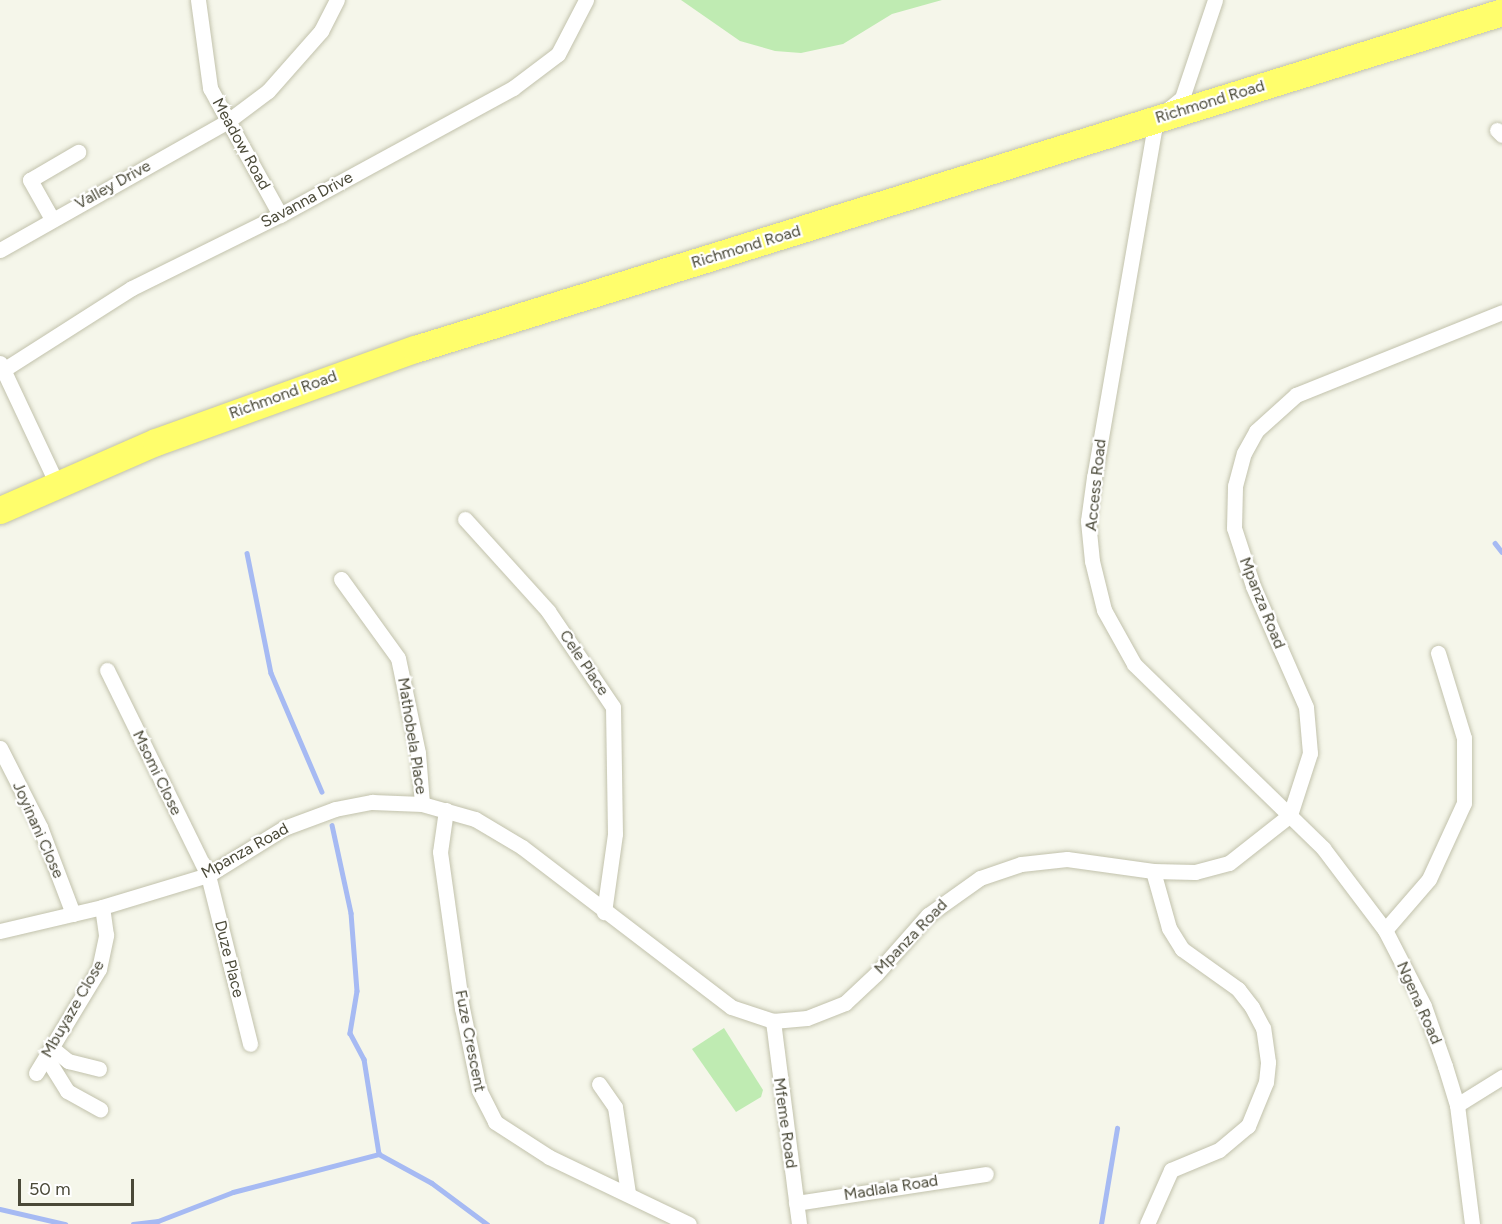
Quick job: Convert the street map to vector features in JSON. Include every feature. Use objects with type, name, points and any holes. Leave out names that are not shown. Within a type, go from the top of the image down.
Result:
[{"type":"highway","name":"Richmond Road","points":[[0,510],[56,482],[265,401],[415,349],[1502,12]]},
{"type":"street","name":"Meadow Road","points":[[198,0],[210,88],[280,215]]},
{"type":"street","name":"Valley Drive","points":[[0,250],[228,122],[268,92],[296,63],[321,31],[337,0]]},
{"type":"street","name":"Savanna Drive","points":[[1,368],[132,288],[280,215],[539,71],[571,35],[586,0]]},
{"type":"street","points":[[1156,119],[1182,98],[1215,0]]},
{"type":"street","name":"Access Road","points":[[1156,119],[1094,477],[1088,521],[1092,561],[1104,610],[1134,664],[1290,815]]},
{"type":"street","points":[[52,219],[30,180],[78,152]]},
{"type":"street","name":"Mpanza Road","points":[[0,931],[102,907],[207,875],[284,828],[335,809],[372,802],[422,804],[474,819],[522,847],[604,912],[731,1006],[773,1021],[807,1018],[846,1003],[876,974],[928,915],[980,878],[1021,864],[1067,859],[1153,871],[1195,872],[1228,863],[1290,815],[1310,753],[1310,727],[1234,528],[1235,486],[1244,453],[1256,431],[1296,394],[1502,312]]},
{"type":"street","points":[[1,368],[56,482]]},
{"type":"street","name":"Cele Place","points":[[465,519],[548,611],[613,707],[615,834],[604,912]]},
{"type":"street","name":"Mathobela Place","points":[[341,579],[398,658],[418,753],[422,804]]},
{"type":"street","points":[[1385,930],[1429,879],[1464,803],[1464,738],[1438,653]]},
{"type":"street","name":"Msomi Close","points":[[107,670],[207,875]]},
{"type":"street","name":"Joyinani Close","points":[[0,748],[40,827],[73,914]]},
{"type":"street","name":"Fuze Crescent","points":[[446,810],[440,852],[462,1008],[484,1104],[495,1122],[511,1135],[689,1224]]},
{"type":"street","name":"Ngena Road","points":[[1290,815],[1343,871],[1385,930],[1424,1006],[1457,1106],[1472,1224]]},
{"type":"street","points":[[1147,1224],[1166,1176],[1177,1164],[1219,1150],[1248,1126],[1266,1082],[1268,1062],[1263,1028],[1252,1006],[1238,989],[1182,949],[1169,928],[1153,871]]},
{"type":"street","name":"Duze Place","points":[[207,875],[250,1044]]},
{"type":"street","name":"Mbuyaze Close","points":[[36,1073],[104,957],[106,935],[102,907]]},
{"type":"street","name":"Mfeme Road","points":[[773,1021],[799,1224]]},
{"type":"street","points":[[49,1053],[68,1061],[99,1069]]},
{"type":"street","points":[[49,1053],[67,1091],[100,1109]]},
{"type":"street","points":[[1457,1106],[1502,1077]]},
{"type":"street","points":[[599,1084],[615,1107],[628,1193]]},
{"type":"street","name":"Madlala Road","points":[[796,1203],[986,1174]]},
{"type":"green space","points":[[681,0],[942,0],[892,14],[843,44],[801,53],[775,51],[740,41]]},
{"type":"green space","points":[[724,1028],[763,1090],[761,1097],[736,1112],[692,1049]]},
{"type":"waterway","points":[[1495,543],[1502,552]]},
{"type":"waterway","points":[[247,553],[271,673],[322,792]]},
{"type":"waterway","points":[[332,825],[351,913],[357,991],[350,1033],[364,1059],[379,1154]]},
{"type":"waterway","points":[[1101,1224],[1117,1128]]},
{"type":"waterway","points":[[133,1224],[158,1221],[233,1192],[379,1154],[432,1183],[487,1224]]},
{"type":"waterway","points":[[0,1209],[65,1224]]}]
